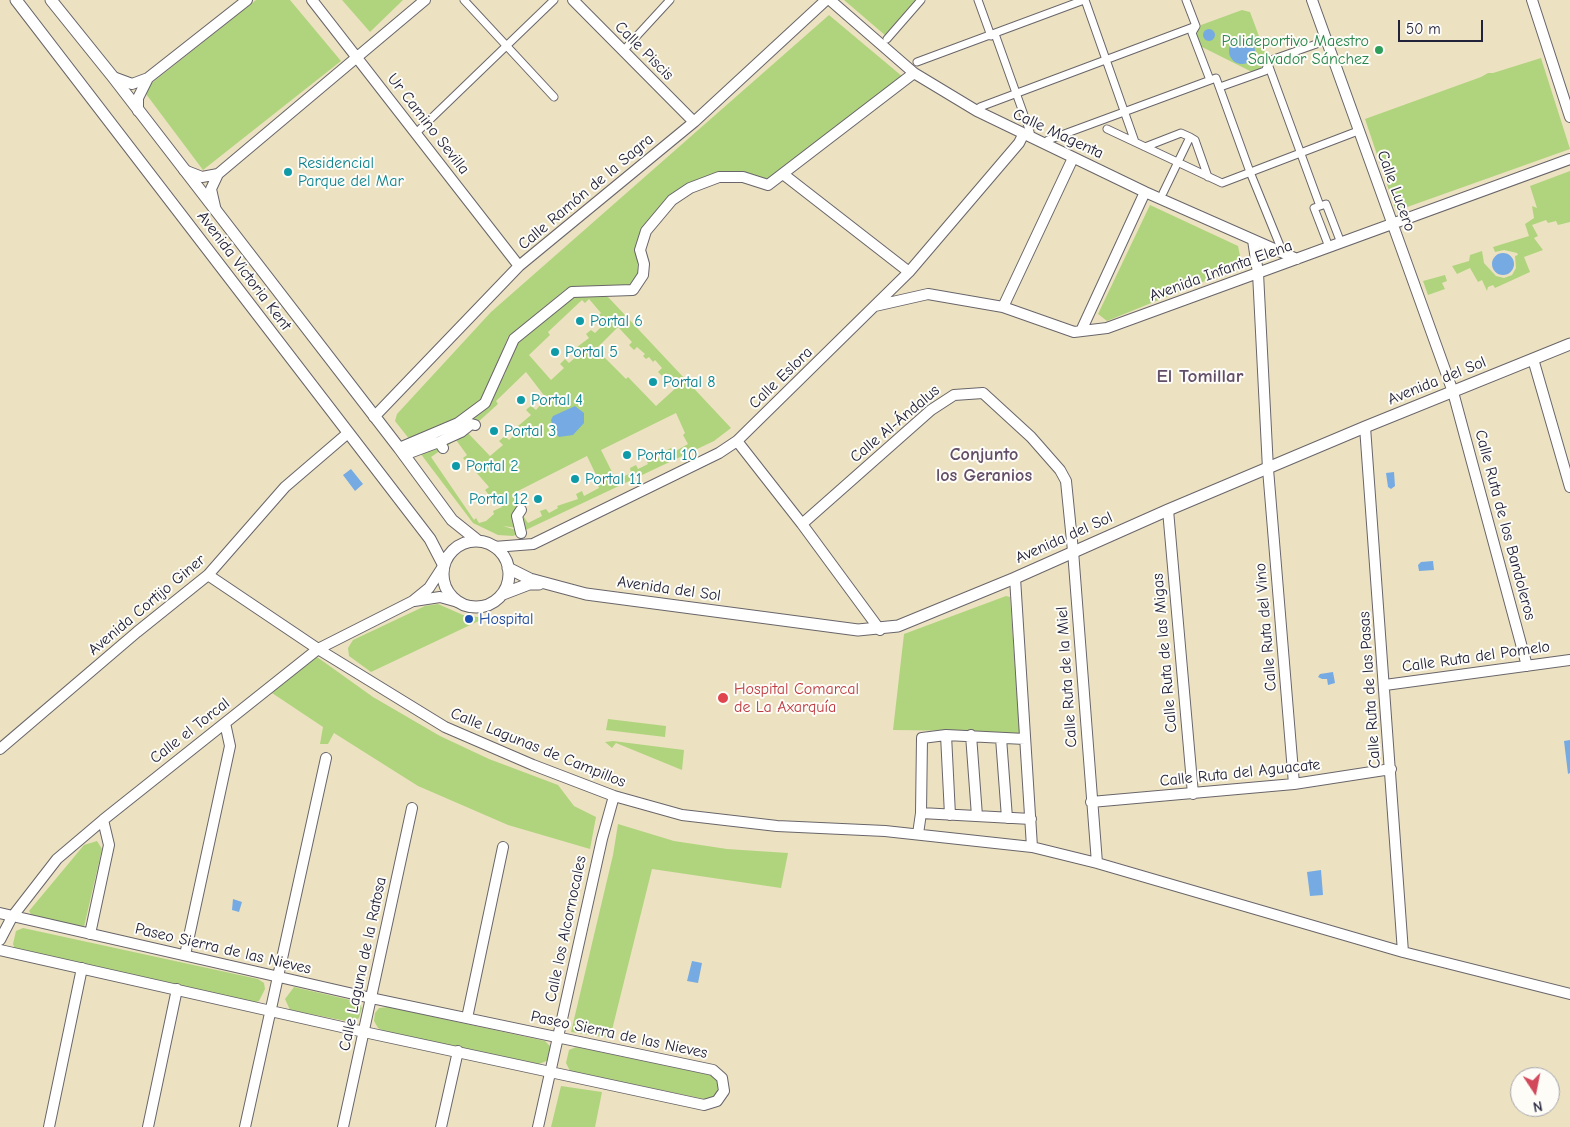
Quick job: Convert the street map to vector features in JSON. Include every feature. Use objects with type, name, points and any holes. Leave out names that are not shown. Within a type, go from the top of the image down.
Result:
[{"type":"street","name":"Avenida Victoria Kent","points":[[16,0],[430,539],[443,566]]},
{"type":"street","name":"Avenida Victoria Kent","points":[[51,0],[114,77],[138,111],[452,520],[477,540]]},
{"type":"street","points":[[114,77],[132,84],[148,78],[247,0]]},
{"type":"street","name":"Ur Camino Sevilla","points":[[312,0],[519,266]]},
{"type":"street","points":[[216,212],[211,189],[218,174],[425,0]]},
{"type":"street","points":[[464,0],[554,97]]},
{"type":"street","points":[[416,133],[554,0]]},
{"type":"street","name":"Calle Piscis","points":[[573,0],[694,122]]},
{"type":"street","points":[[623,52],[670,0]]},
{"type":"street","name":"Calle Magenta","points":[[828,0],[914,73],[977,112],[1144,192],[1297,259]]},
{"type":"street","name":"Calle Ramón de la Sagra","points":[[374,418],[519,266],[694,122],[828,0]]},
{"type":"street","points":[[886,39],[921,0]]},
{"type":"street","points":[[978,0],[1016,94],[1026,134]]},
{"type":"street","points":[[917,62],[1084,0],[1135,142]]},
{"type":"street","points":[[1186,0],[1196,26]]},
{"type":"street","name":"Calle Lucero","points":[[1312,0],[1325,41],[1453,392]]},
{"type":"street","points":[[1532,0],[1570,118]]},
{"type":"street","points":[[980,107],[1196,26]]},
{"type":"street","points":[[1196,26],[1192,33],[1213,79],[1220,87],[1250,172],[1283,253]]},
{"type":"street","points":[[1220,87],[1265,71],[1271,60],[1325,41]]},
{"type":"street","points":[[1268,64],[1320,206]]},
{"type":"street","points":[[401,452],[458,423],[485,403],[514,339],[572,292],[632,290],[643,275],[644,264],[640,250],[646,231],[672,200],[690,188],[719,177],[743,177],[768,185],[914,73]]},
{"type":"street","points":[[138,111],[138,98],[148,78]]},
{"type":"street","points":[[1048,140],[1213,79]]},
{"type":"street","points":[[1108,129],[1222,183],[1358,131]]},
{"type":"street","points":[[1146,147],[1181,133],[1190,137],[1195,140],[1208,177]]},
{"type":"street","name":"Calle Eslora","points":[[494,547],[533,544],[719,453],[737,441],[909,272],[1026,134]]},
{"type":"street","points":[[1163,193],[1190,137]]},
{"type":"street","points":[[1003,307],[1074,158]]},
{"type":"street","name":"Avenida Infanta Elena","points":[[875,306],[928,294],[1003,307],[1074,332],[1107,328],[1570,159]]},
{"type":"street","points":[[184,170],[202,177],[218,174]]},
{"type":"street","points":[[783,174],[909,272]]},
{"type":"street","points":[[1081,331],[1144,192]]},
{"type":"street","points":[[1329,247],[1314,208],[1326,204],[1341,243]]},
{"type":"street","name":"Calle Ruta del Vino","points":[[1253,240],[1258,273],[1268,468],[1294,784]]},
{"type":"street","name":"Avenida del Sol","points":[[508,568],[530,579],[586,594],[858,630],[880,630],[898,626],[1015,578],[1168,510],[1365,427],[1570,344]]},
{"type":"street","points":[[1533,359],[1570,487]]},
{"type":"street","name":"Calle Ruta de los Bandoleros","points":[[1453,392],[1528,666]]},
{"type":"street","name":"Calle Al-Ándalus","points":[[802,524],[931,410],[954,395],[983,393],[1031,437],[1060,470],[1066,481],[1073,551]]},
{"type":"street","points":[[401,452],[441,445],[471,424],[475,425]]},
{"type":"street","name":"Calle Ruta de las Pasas","points":[[1365,427],[1403,952]]},
{"type":"street","name":"Avenida Cortijo Giner","points":[[0,749],[137,632],[208,575],[285,487],[348,433]]},
{"type":"street","points":[[737,441],[802,524],[880,630]]},
{"type":"street","points":[[521,510],[517,516],[521,533]]},
{"type":"street","name":"Calle Ruta de las Migas","points":[[1168,510],[1193,794]]},
{"type":"street","points":[[477,540],[494,547],[502,554],[508,568],[508,581],[503,594],[496,599],[474,606],[440,597],[413,601],[429,588],[447,556],[458,547],[477,540]]},
{"type":"street","name":"Calle Ruta de la Miel","points":[[1073,551],[1097,863]]},
{"type":"street","points":[[443,566],[443,581],[458,602]]},
{"type":"street","name":"Calle Lagunas de Campillos","points":[[208,575],[318,649],[445,728],[532,765],[614,796],[682,815],[778,826],[918,834],[1032,847],[1097,863],[1403,952],[1570,994]]},
{"type":"street","points":[[1015,578],[1032,847]]},
{"type":"street","name":"Avenida del Sol","points":[[503,594],[529,584],[548,583]]},
{"type":"street","name":"Calle el Torcal","points":[[12,917],[57,859],[102,820],[224,723],[318,649],[413,601]]},
{"type":"street","name":"Calle Ruta del Pomelo","points":[[1385,684],[1570,660]]},
{"type":"street","points":[[185,955],[230,746],[224,723]]},
{"type":"street","points":[[918,834],[922,813],[922,738],[946,735],[1025,739]]},
{"type":"street","points":[[946,735],[950,815]]},
{"type":"street","points":[[971,736],[977,816]]},
{"type":"street","points":[[1001,738],[1006,818]]},
{"type":"street","points":[[245,1127],[326,758]]},
{"type":"street","name":"Calle Ruta del Aguacate","points":[[1091,802],[1294,784],[1391,769]]},
{"type":"street","name":"Calle los Alcornocales","points":[[538,1127],[602,839],[614,796]]},
{"type":"street","name":"Calle Laguna de la Ratosa","points":[[343,1127],[412,808]]},
{"type":"street","points":[[922,813],[1031,819]]},
{"type":"street","points":[[90,934],[109,845],[102,820]]},
{"type":"street","points":[[467,1018],[503,847]]},
{"type":"street","name":"Paseo Sierra de las Nieves","points":[[0,913],[371,998],[713,1070],[722,1078],[724,1091],[717,1101],[704,1105],[364,1032],[0,950]]},
{"type":"street","points":[[0,940],[12,917]]},
{"type":"street","points":[[49,1127],[82,968]]},
{"type":"street","points":[[148,1127],[177,990]]},
{"type":"street","points":[[441,1127],[458,1051]]},
{"type":"green space","points":[[256,0],[290,0],[341,61],[203,170],[143,90]]},
{"type":"green space","points":[[342,0],[403,0],[370,32]]},
{"type":"green space","points":[[844,0],[918,0],[886,36]]},
{"type":"green space","points":[[1242,10],[1250,12],[1266,55],[1261,69],[1252,72],[1200,46],[1196,36],[1201,25]]},
{"type":"green space","points":[[829,15],[903,77],[775,176],[763,179],[738,171],[714,174],[688,184],[637,248],[638,278],[631,285],[615,288],[566,289],[508,337],[483,397],[457,420],[410,440],[395,421],[397,414],[491,312]]},
{"type":"green space","points":[[1541,58],[1570,149],[1396,211],[1365,119],[1488,73]]},
{"type":"green space","points":[[1570,171],[1570,222],[1558,225],[1556,221],[1548,223],[1546,220],[1532,225],[1538,236],[1534,238],[1543,250],[1524,257],[1530,272],[1495,288],[1493,285],[1488,287],[1487,291],[1482,280],[1478,282],[1470,268],[1457,274],[1452,266],[1469,261],[1470,255],[1482,251],[1484,263],[1496,276],[1504,278],[1512,275],[1516,268],[1515,256],[1518,255],[1517,253],[1504,250],[1495,252],[1493,247],[1529,236],[1525,224],[1534,218],[1532,206],[1537,208],[1530,186]]},
{"type":"green space","points":[[1150,205],[1238,246],[1242,266],[1107,321],[1098,314]]},
{"type":"green space","points":[[1445,275],[1447,281],[1442,283],[1445,289],[1428,295],[1423,281]]},
{"type":"green space","points":[[600,292],[609,298],[731,428],[714,441],[513,536],[498,535],[473,523],[414,445],[460,427],[475,417],[487,404],[505,374],[516,343],[572,297]],"holes":[[[589,299],[601,313],[599,315],[603,320],[600,323],[602,326],[595,333],[591,330],[586,334],[589,338],[577,347],[579,350],[575,354],[577,356],[569,363],[565,359],[560,364],[564,368],[551,380],[529,355],[550,335],[548,332],[582,300],[585,303]],[[618,327],[632,342],[629,345],[634,350],[637,347],[645,354],[643,356],[646,359],[649,357],[653,362],[655,360],[662,368],[658,372],[662,376],[666,373],[678,386],[656,406],[628,377],[626,379],[596,349]],[[526,372],[546,398],[536,410],[531,406],[526,410],[531,415],[518,426],[520,429],[509,440],[505,436],[499,441],[503,445],[490,456],[467,432],[498,404],[496,401]],[[676,413],[688,444],[674,452],[671,448],[665,451],[667,455],[647,462],[648,464],[638,469],[636,465],[630,468],[631,473],[616,480],[601,450]],[[456,440],[467,455],[463,458],[467,463],[471,461],[477,469],[475,471],[489,487],[485,490],[489,495],[492,493],[502,507],[493,511],[494,514],[486,521],[479,523],[476,518],[474,520],[431,457]],[[587,456],[599,481],[597,483],[599,488],[584,496],[582,491],[576,494],[578,499],[557,506],[558,508],[549,513],[546,509],[540,511],[542,516],[528,523],[522,514],[519,518],[522,528],[520,529],[516,530],[503,526],[518,528],[515,512],[519,507],[512,494]]]},
{"type":"green space","points":[[1006,596],[1010,597],[1020,736],[971,731],[893,730],[904,634]]},
{"type":"green space","points":[[438,604],[463,615],[485,618],[371,672],[349,656],[348,648],[353,640],[425,606]]},
{"type":"green space","points":[[317,657],[373,697],[440,736],[489,759],[558,785],[574,806],[596,817],[590,849],[508,825],[418,786],[334,733],[328,744],[320,744],[323,727],[272,693]]},
{"type":"green space","points":[[608,719],[666,726],[665,737],[606,730]]},
{"type":"green space","points":[[613,741],[684,750],[682,770],[616,743],[612,748],[605,742]]},
{"type":"green space","points":[[618,824],[674,841],[727,849],[788,853],[781,888],[652,869],[610,1038],[571,1032],[613,855]]},
{"type":"green space","points":[[97,841],[102,849],[84,927],[32,916],[29,911],[84,845]]},
{"type":"green space","points":[[23,928],[258,979],[264,983],[265,989],[259,1001],[253,1003],[15,950],[13,944],[16,931]]},
{"type":"green space","points":[[294,987],[359,1002],[362,1008],[359,1018],[351,1022],[290,1010],[285,999]]},
{"type":"green space","points":[[388,1007],[545,1041],[552,1048],[549,1060],[539,1064],[384,1031],[378,1028],[374,1021],[375,1013],[379,1008]]},
{"type":"green space","points":[[576,1047],[716,1077],[719,1083],[716,1097],[709,1100],[570,1071],[566,1063],[569,1050]]},
{"type":"green space","points":[[561,1086],[602,1092],[595,1127],[551,1127]]},
{"type":"water","points":[[1207,29],[1211,29],[1215,35],[1211,41],[1207,41],[1203,37],[1203,33]]},
{"type":"water","points":[[1242,38],[1251,42],[1255,51],[1251,60],[1242,64],[1233,60],[1229,51],[1233,42]]},
{"type":"water","points":[[1503,253],[1511,256],[1514,264],[1511,272],[1503,275],[1495,272],[1492,264],[1495,256]]},
{"type":"water","points":[[575,406],[584,413],[584,423],[573,435],[559,437],[554,431],[551,420],[553,416]]},
{"type":"water","points":[[351,469],[363,484],[355,491],[343,475]]},
{"type":"water","points":[[1394,472],[1395,486],[1391,489],[1388,487],[1386,473]]},
{"type":"water","points":[[1433,561],[1434,570],[1419,571],[1418,565],[1421,562]]},
{"type":"water","points":[[1333,672],[1335,683],[1328,685],[1327,679],[1318,677],[1320,674]]},
{"type":"water","points":[[1570,740],[1570,773],[1568,774],[1564,741]]},
{"type":"water","points":[[1321,870],[1323,895],[1310,896],[1307,872]]},
{"type":"water","points":[[233,899],[242,902],[239,912],[232,910]]},
{"type":"water","points":[[692,961],[702,963],[698,983],[687,981]]},
{"type":"place","name":"Polideportivo Maestro Salvador Sánchez","points":[[1379,50]]},
{"type":"place","name":"Residencial Parque del Mar","points":[[288,172]]},
{"type":"place","name":"Portal 6","points":[[580,321]]},
{"type":"place","name":"Portal 5","points":[[555,352]]},
{"type":"place","name":"Portal 8","points":[[653,382]]},
{"type":"place","name":"Portal 4","points":[[521,400]]},
{"type":"place","name":"Portal 3","points":[[494,431]]},
{"type":"place","name":"Portal 10","points":[[627,455]]},
{"type":"place","name":"Portal 2","points":[[456,466]]},
{"type":"place","name":"Portal 11","points":[[575,479]]},
{"type":"place","name":"Portal 12","points":[[538,499]]},
{"type":"place","name":"Hospital","points":[[469,619]]},
{"type":"place","name":"Hospital Comarcal de La Axarquía","points":[[723,698]]},
{"type":"district","name":"El Tomillar","points":[[1200,377]]},
{"type":"district","name":"Conjunto los Geranios","points":[[984,465]]}]
